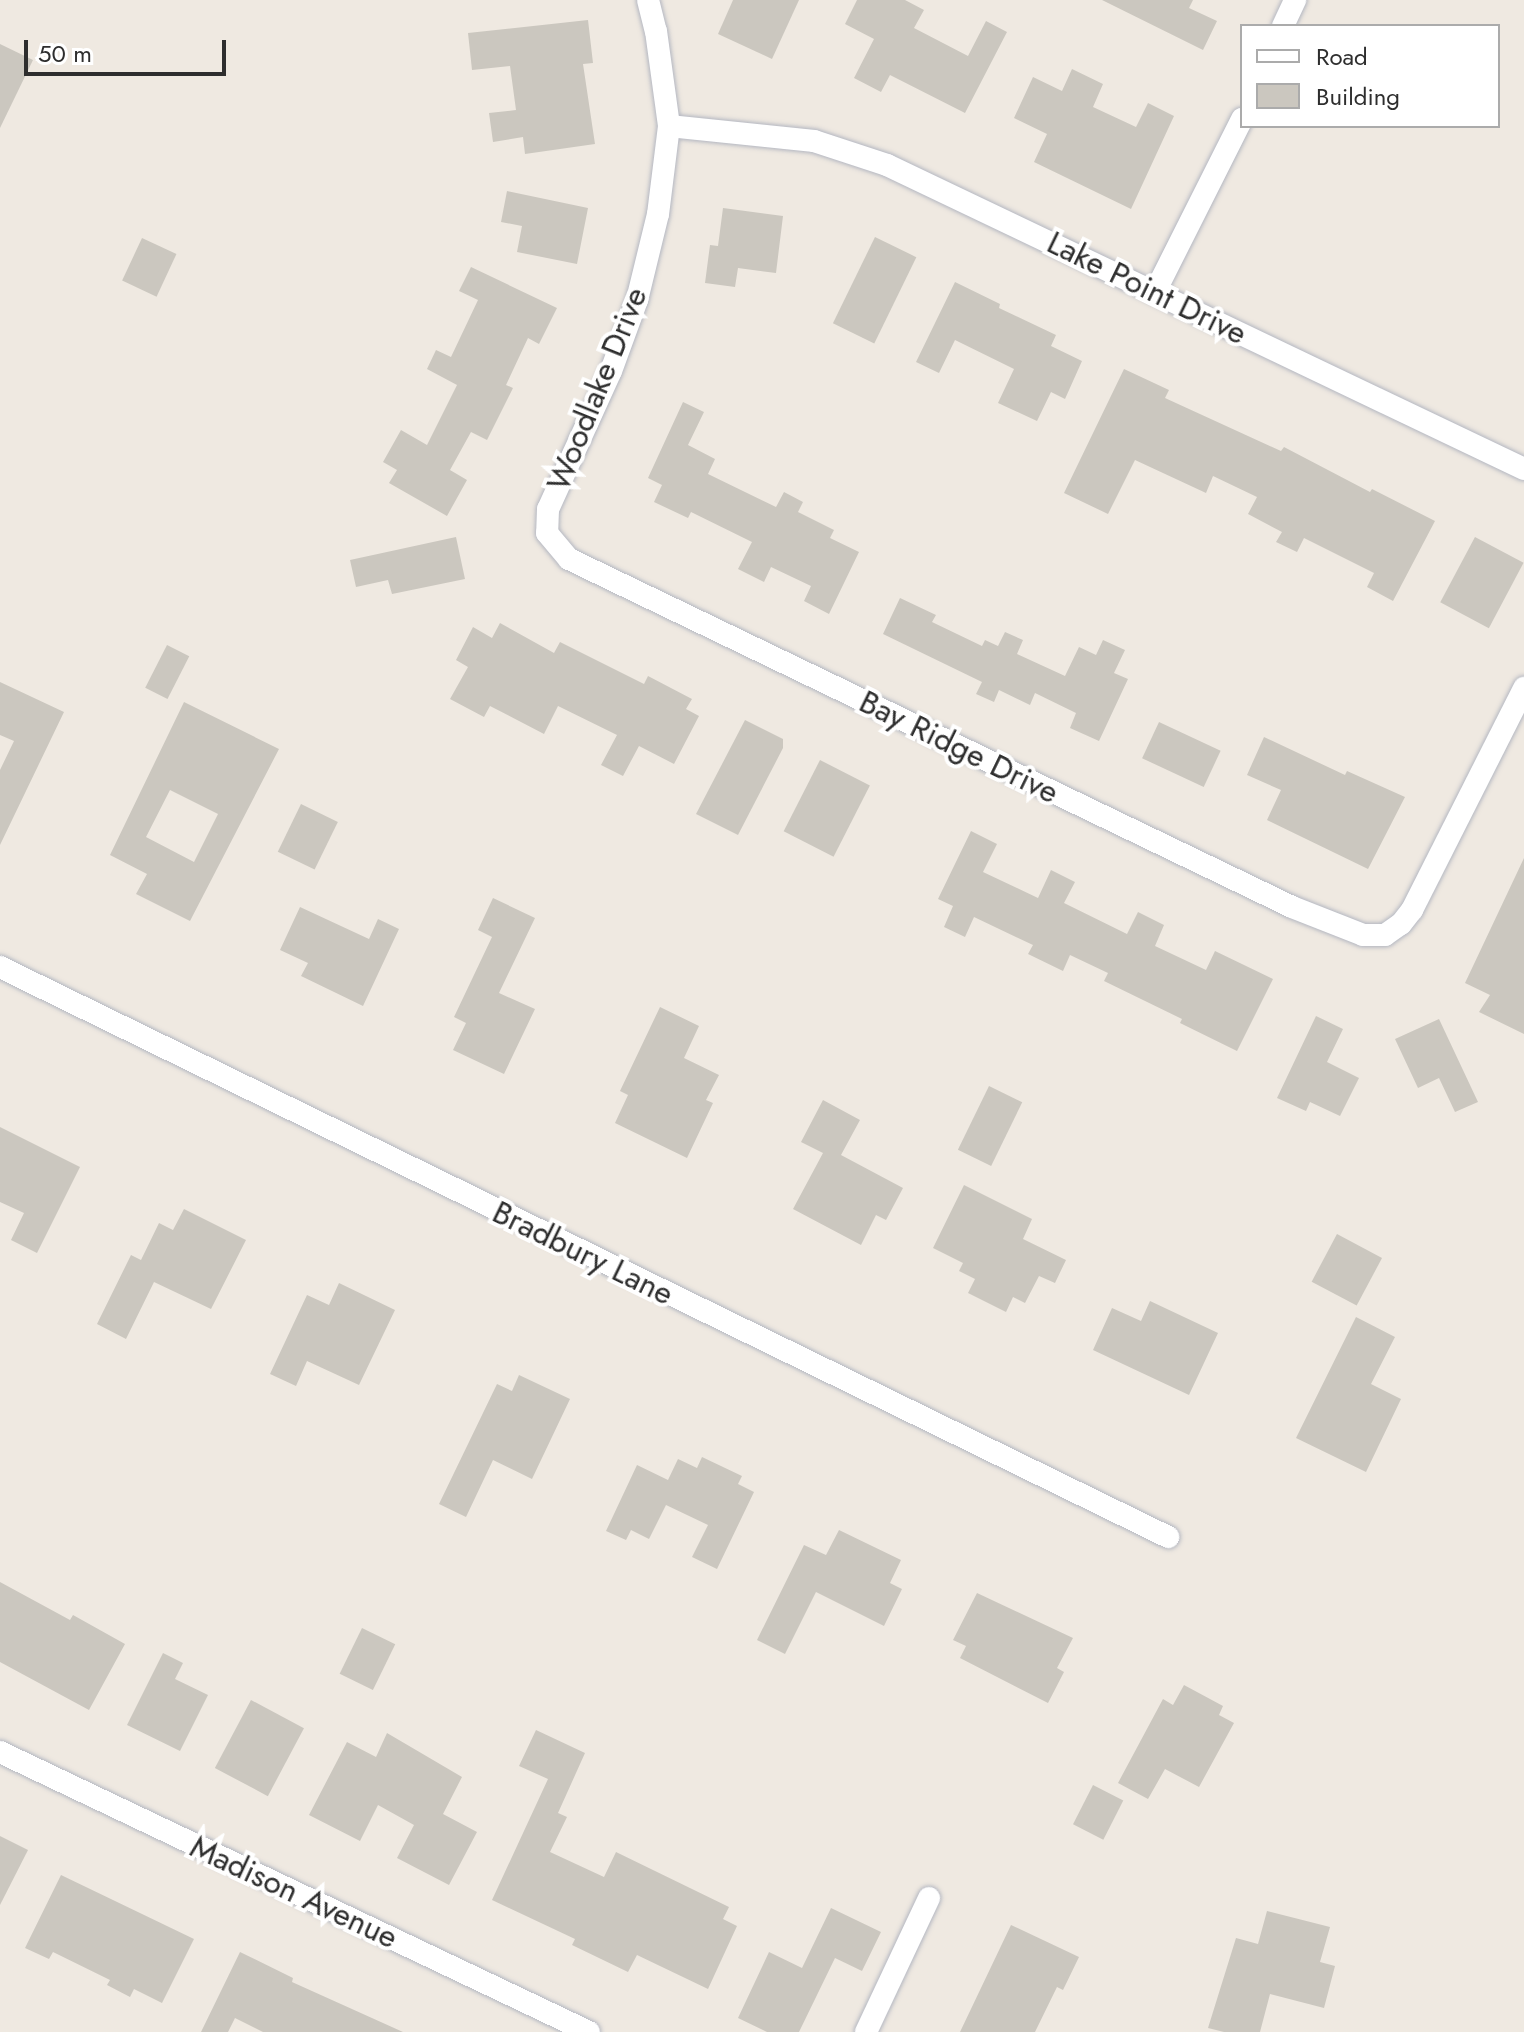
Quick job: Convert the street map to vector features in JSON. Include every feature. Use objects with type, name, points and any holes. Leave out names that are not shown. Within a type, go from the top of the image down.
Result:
[{"type":"street","name":"Woodlake Drive","points":[[551,541],[546,524],[553,493],[611,371],[642,285],[658,214],[669,126],[656,31],[648,0]]},
{"type":"street","points":[[1284,24],[1295,0]]},
{"type":"street","points":[[1155,292],[1240,123]]},
{"type":"street","name":"Lake Point Drive","points":[[669,126],[814,141],[887,165],[1524,469]]},
{"type":"street","name":"Bay Ridge Drive","points":[[551,541],[569,559],[1235,879],[1337,927],[1375,936],[1385,935],[1401,924],[1412,910],[1524,688]]},
{"type":"street","name":"Bradbury Lane","points":[[0,967],[1168,1537]]},
{"type":"street","name":"Madison Avenue","points":[[0,1752],[589,2032]]},
{"type":"street","points":[[866,2032],[929,1898]]},
{"type":"building","points":[[733,0],[799,0],[772,59],[718,34]]},
{"type":"building","points":[[857,0],[905,0],[924,10],[914,28],[968,56],[986,21],[1007,32],[965,113],[890,75],[881,92],[854,78],[874,39],[845,24]]},
{"type":"building","points":[[1102,0],[1193,0],[1189,8],[1217,21],[1203,50]]},
{"type":"building","points":[[588,20],[593,63],[583,64],[595,144],[525,154],[523,137],[493,142],[489,113],[516,110],[510,66],[472,70],[468,33]]},
{"type":"building","points":[[0,44],[33,60],[0,128]]},
{"type":"building","points":[[1072,69],[1103,84],[1093,107],[1136,127],[1148,103],[1174,116],[1131,209],[1034,162],[1047,134],[1014,118],[1033,77],[1062,91]]},
{"type":"building","points":[[507,191],[588,208],[577,264],[517,252],[522,226],[501,222]]},
{"type":"building","points":[[723,208],[783,216],[776,273],[738,268],[735,287],[705,283],[710,245],[718,246]]},
{"type":"building","points":[[875,237],[916,257],[874,343],[833,323]]},
{"type":"building","points":[[142,238],[176,254],[157,297],[122,281]]},
{"type":"building","points":[[471,267],[557,308],[539,344],[528,338],[506,385],[513,388],[487,440],[471,432],[450,470],[467,480],[447,516],[389,483],[397,470],[383,462],[401,430],[427,445],[457,385],[427,369],[436,350],[451,357],[478,300],[459,291]]},
{"type":"building","points":[[955,282],[1000,304],[999,308],[1056,335],[1051,346],[1082,361],[1065,399],[1051,392],[1037,421],[998,403],[1014,369],[955,340],[939,373],[916,362]]},
{"type":"building","points":[[1124,369],[1169,390],[1165,398],[1281,451],[1284,447],[1370,492],[1372,489],[1435,521],[1393,601],[1367,587],[1374,573],[1304,538],[1297,552],[1276,542],[1282,532],[1248,514],[1257,497],[1213,476],[1206,493],[1135,460],[1108,514],[1064,493]]},
{"type":"building","points":[[683,402],[704,412],[688,445],[715,459],[708,474],[776,507],[784,492],[803,502],[798,512],[834,530],[830,538],[859,552],[829,614],[804,601],[811,586],[771,567],[764,582],[738,569],[752,542],[691,512],[688,518],[654,502],[662,485],[648,478]]},
{"type":"building","points":[[456,537],[465,579],[392,594],[388,580],[356,587],[350,560]]},
{"type":"building","points":[[1475,537],[1524,563],[1489,628],[1440,602]]},
{"type":"building","points":[[900,598],[936,615],[932,622],[982,646],[985,640],[998,646],[1005,632],[1023,640],[1017,654],[1065,676],[1079,647],[1096,655],[1103,640],[1125,650],[1114,673],[1128,679],[1099,741],[1070,728],[1076,713],[1035,693],[1030,705],[999,690],[994,702],[976,694],[982,682],[883,634]]},
{"type":"building","points":[[500,623],[554,653],[560,642],[644,684],[648,676],[692,699],[686,709],[699,716],[674,764],[639,746],[623,776],[601,765],[617,735],[558,706],[544,734],[490,706],[484,717],[450,699],[468,667],[456,660],[473,627],[492,638]]},
{"type":"building","points":[[167,645],[189,656],[167,699],[145,688]]},
{"type":"building","points":[[0,682],[64,712],[0,845],[0,770],[14,741],[0,735]]},
{"type":"building","points":[[184,702],[279,749],[190,921],[136,894],[147,874],[110,855]],"holes":[[[170,790],[218,814],[194,862],[146,837]]]},
{"type":"building","points":[[745,720],[783,739],[783,748],[738,835],[696,814]]},
{"type":"building","points":[[1159,722],[1221,751],[1204,787],[1142,758]]},
{"type":"building","points":[[1264,737],[1345,775],[1347,771],[1405,797],[1368,869],[1267,820],[1281,790],[1247,775]]},
{"type":"building","points":[[820,760],[870,785],[834,857],[784,831]]},
{"type":"building","points":[[301,804],[338,822],[315,870],[278,852]]},
{"type":"building","points":[[971,831],[997,844],[983,872],[1038,898],[1051,870],[1075,882],[1064,903],[1127,934],[1138,912],[1164,925],[1155,946],[1206,970],[1215,951],[1273,979],[1237,1051],[1180,1023],[1182,1019],[1104,981],[1108,973],[1070,955],[1063,971],[1028,954],[1033,945],[974,917],[965,937],[944,927],[953,906],[938,899]]},
{"type":"building","points":[[1524,858],[1524,1034],[1479,1012],[1490,995],[1465,983]]},
{"type":"building","points":[[493,898],[535,918],[499,993],[535,1009],[504,1074],[453,1050],[466,1023],[454,1017],[492,937],[478,930]]},
{"type":"building","points":[[300,907],[369,939],[378,919],[399,929],[363,1006],[301,976],[308,963],[280,950]]},
{"type":"building","points":[[660,1007],[699,1026],[684,1058],[719,1075],[706,1100],[713,1103],[687,1158],[615,1123],[628,1095],[620,1091]]},
{"type":"building","points":[[1316,1016],[1343,1029],[1327,1062],[1359,1078],[1340,1116],[1310,1102],[1306,1111],[1277,1098]]},
{"type":"building","points":[[1439,1019],[1478,1102],[1455,1112],[1439,1078],[1418,1088],[1395,1039]]},
{"type":"building","points":[[989,1086],[1022,1102],[991,1166],[958,1150]]},
{"type":"building","points":[[823,1100],[860,1120],[841,1155],[903,1188],[886,1220],[876,1215],[861,1245],[793,1209],[823,1153],[801,1142]]},
{"type":"building","points":[[0,1127],[80,1167],[37,1253],[11,1240],[24,1213],[0,1202]]},
{"type":"building","points":[[964,1185],[1032,1219],[1023,1239],[1066,1260],[1055,1283],[1039,1276],[1025,1303],[1013,1297],[1006,1312],[968,1293],[975,1279],[959,1271],[963,1263],[933,1248]]},
{"type":"building","points":[[184,1209],[246,1240],[211,1309],[154,1282],[126,1339],[97,1324],[131,1255],[141,1260],[159,1223],[173,1230]]},
{"type":"building","points":[[1337,1234],[1382,1258],[1357,1306],[1312,1282]]},
{"type":"building","points":[[339,1283],[395,1310],[359,1385],[307,1361],[296,1386],[270,1374],[307,1295],[329,1305]]},
{"type":"building","points":[[1150,1301],[1218,1333],[1189,1395],[1093,1350],[1112,1308],[1141,1321]]},
{"type":"building","points":[[1356,1317],[1395,1337],[1371,1384],[1401,1399],[1366,1472],[1296,1438]]},
{"type":"building","points":[[519,1375],[570,1399],[532,1479],[493,1460],[466,1517],[439,1504],[497,1384],[512,1391]]},
{"type":"building","points":[[702,1457],[742,1476],[738,1484],[754,1492],[717,1569],[692,1557],[708,1525],[666,1505],[649,1539],[631,1530],[626,1540],[606,1531],[637,1465],[668,1480],[678,1459],[697,1468]]},
{"type":"building","points":[[839,1530],[901,1560],[890,1583],[902,1589],[884,1626],[816,1592],[785,1654],[757,1640],[804,1545],[826,1555]]},
{"type":"building","points":[[0,1582],[70,1620],[73,1615],[125,1644],[89,1710],[0,1662]]},
{"type":"building","points":[[977,1593],[1073,1638],[1057,1668],[1064,1672],[1048,1703],[960,1658],[966,1646],[953,1640]]},
{"type":"building","points":[[362,1628],[395,1644],[373,1690],[340,1674]]},
{"type":"building","points":[[163,1653],[183,1663],[175,1679],[208,1695],[180,1751],[127,1725]]},
{"type":"building","points":[[1184,1685],[1223,1706],[1219,1715],[1234,1723],[1199,1787],[1165,1769],[1148,1799],[1118,1783],[1163,1699],[1173,1705]]},
{"type":"building","points":[[251,1700],[304,1728],[268,1796],[215,1768]]},
{"type":"building","points":[[536,1730],[585,1753],[558,1813],[567,1817],[550,1852],[604,1877],[616,1852],[729,1907],[723,1919],[737,1926],[708,1989],[637,1955],[628,1972],[572,1945],[575,1939],[492,1900],[548,1779],[519,1766]]},
{"type":"building","points":[[387,1733],[462,1777],[443,1814],[477,1832],[449,1885],[397,1858],[414,1825],[378,1805],[360,1841],[309,1815],[347,1742],[376,1757]]},
{"type":"building","points":[[1093,1785],[1123,1800],[1103,1840],[1073,1824]]},
{"type":"building","points":[[0,1836],[28,1850],[0,1905]]},
{"type":"building","points":[[61,1875],[194,1939],[162,2003],[134,1989],[130,1997],[107,1985],[110,1980],[53,1952],[49,1959],[25,1948]]},
{"type":"building","points":[[831,1908],[881,1932],[862,1971],[835,1958],[799,2032],[767,2032],[738,2018],[769,1952],[802,1968]]},
{"type":"building","points":[[1267,1911],[1330,1927],[1320,1962],[1335,1966],[1324,2008],[1270,1994],[1260,2032],[1224,2032],[1208,2028],[1236,1938],[1258,1944]]},
{"type":"building","points":[[1011,1925],[1079,1957],[1063,1990],[1057,1987],[1035,2032],[960,2032]]},
{"type":"building","points":[[240,1952],[293,1978],[292,1982],[403,2032],[263,2032],[235,2018],[228,2032],[201,2032]]}]
